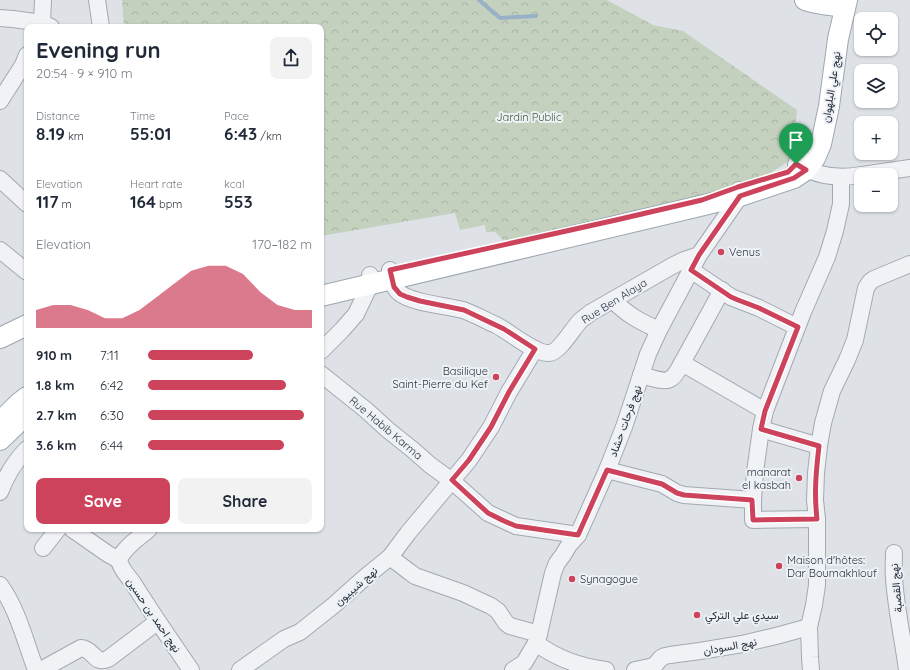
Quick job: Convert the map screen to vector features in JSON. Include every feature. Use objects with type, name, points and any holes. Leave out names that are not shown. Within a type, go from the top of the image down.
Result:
[{"type":"main road","points":[[805,0],[815,4],[839,3]]},
{"type":"main road","name":"نهج علي البلهوان","points":[[801,167],[802,154],[810,134],[839,3]]},
{"type":"main road","points":[[324,295],[370,280],[739,191],[801,167]]},
{"type":"main road","points":[[324,286],[370,280]]},
{"type":"main road","points":[[1,333],[24,326]]},
{"type":"main road","points":[[0,423],[24,399]]},
{"type":"main road","points":[[0,440],[24,417]]},
{"type":"street","points":[[43,0],[44,24]]},
{"type":"street","points":[[97,0],[101,24]]},
{"type":"street","points":[[0,18],[13,19],[35,24]]},
{"type":"street","points":[[0,101],[24,61]]},
{"type":"street","points":[[801,167],[819,174],[841,177],[854,176]]},
{"type":"street","points":[[898,170],[910,168]]},
{"type":"street","points":[[817,519],[753,520],[752,500],[761,429],[765,411],[822,269],[833,237],[841,204],[841,177]]},
{"type":"street","points":[[0,179],[24,201]]},
{"type":"street","name":"نهج فرحات حشاد","points":[[512,670],[524,663],[537,639],[557,563],[578,535],[607,470],[624,427],[648,354],[659,330],[699,255],[739,191]]},
{"type":"street","points":[[0,250],[24,270]]},
{"type":"street","name":"Rue Ben Alaya","points":[[391,275],[394,287],[400,294],[407,297],[464,310],[504,329],[535,349],[548,354],[559,347],[580,322],[590,314],[672,266],[699,255]]},
{"type":"street","points":[[811,670],[809,627],[817,585],[817,519],[815,500],[816,473],[822,423],[832,391],[848,360],[855,340],[866,288],[874,279],[910,264]]},
{"type":"street","points":[[691,270],[738,300],[759,308],[798,327]]},
{"type":"street","points":[[324,348],[356,314],[370,280]]},
{"type":"street","points":[[641,375],[665,381],[670,380],[674,376],[722,290]]},
{"type":"street","points":[[613,300],[628,314],[659,330]]},
{"type":"street","name":"نهج شيبيون","points":[[240,670],[284,639],[300,632],[390,557],[469,460],[491,427],[509,392],[535,349]]},
{"type":"street","points":[[682,363],[765,411]]},
{"type":"street","name":"Rue Habib Karma","points":[[324,376],[430,465],[452,480],[488,513],[516,526],[578,535]]},
{"type":"street","points":[[761,429],[819,446]]},
{"type":"street","points":[[0,492],[12,467],[24,452]]},
{"type":"street","points":[[607,470],[662,484],[677,493],[684,495],[752,500]]},
{"type":"street","points":[[43,548],[56,532]]},
{"type":"street","points":[[76,532],[119,560],[121,555],[146,532]]},
{"type":"street","name":"نهج القصبة","points":[[894,553],[894,583],[907,670]]},
{"type":"street","points":[[390,557],[415,576],[463,593],[491,606],[498,611],[506,623],[537,639],[550,654],[574,663],[606,670]]},
{"type":"street","name":"نهج احمد بن حسين","points":[[119,560],[120,564],[157,622],[191,670]]},
{"type":"street","points":[[0,585],[8,596],[15,612],[36,670]]},
{"type":"street","points":[[41,670],[81,648],[89,650],[99,660],[103,661],[108,659],[157,622]]},
{"type":"street","name":"نهج السودان","points":[[655,668],[661,658],[665,656],[750,642],[809,627]]},
{"type":"street","points":[[635,670],[655,668]]},
{"type":"green space","name":"Jardin Public","points":[[122,0],[607,0],[653,25],[683,31],[797,110],[792,159],[769,174],[677,204],[504,241],[495,232],[486,232],[485,225],[460,230],[455,213],[324,235],[324,24],[124,24]]},
{"type":"waterway","points":[[479,0],[500,18],[536,16]]},
{"type":"place","name":"Venus","points":[[721,252]]},
{"type":"place","name":"Basilique Saint-Pierre du Kef","points":[[496,377]]},
{"type":"place","name":"manarat el kasbah","points":[[799,478]]},
{"type":"place","name":"Maison d'hôtes: Dar Boumakhlouf","points":[[779,566]]},
{"type":"place","name":"Synagogue","points":[[572,579]]},
{"type":"place","name":"سيدي علي التركي","points":[[697,615]]},
{"type":"route","points":[[796,164],[806,170],[794,178],[740,196],[699,255],[691,270],[731,297],[759,308],[798,327],[765,411],[761,429],[819,446],[815,500],[817,519],[753,520],[752,500],[684,495],[677,493],[662,484],[607,470],[578,535],[516,526],[504,521],[488,513],[452,480],[469,460],[491,427],[509,392],[535,349],[504,329],[464,310],[420,301],[400,294],[394,287],[390,270],[702,200],[738,187],[788,172],[796,164]]}]
